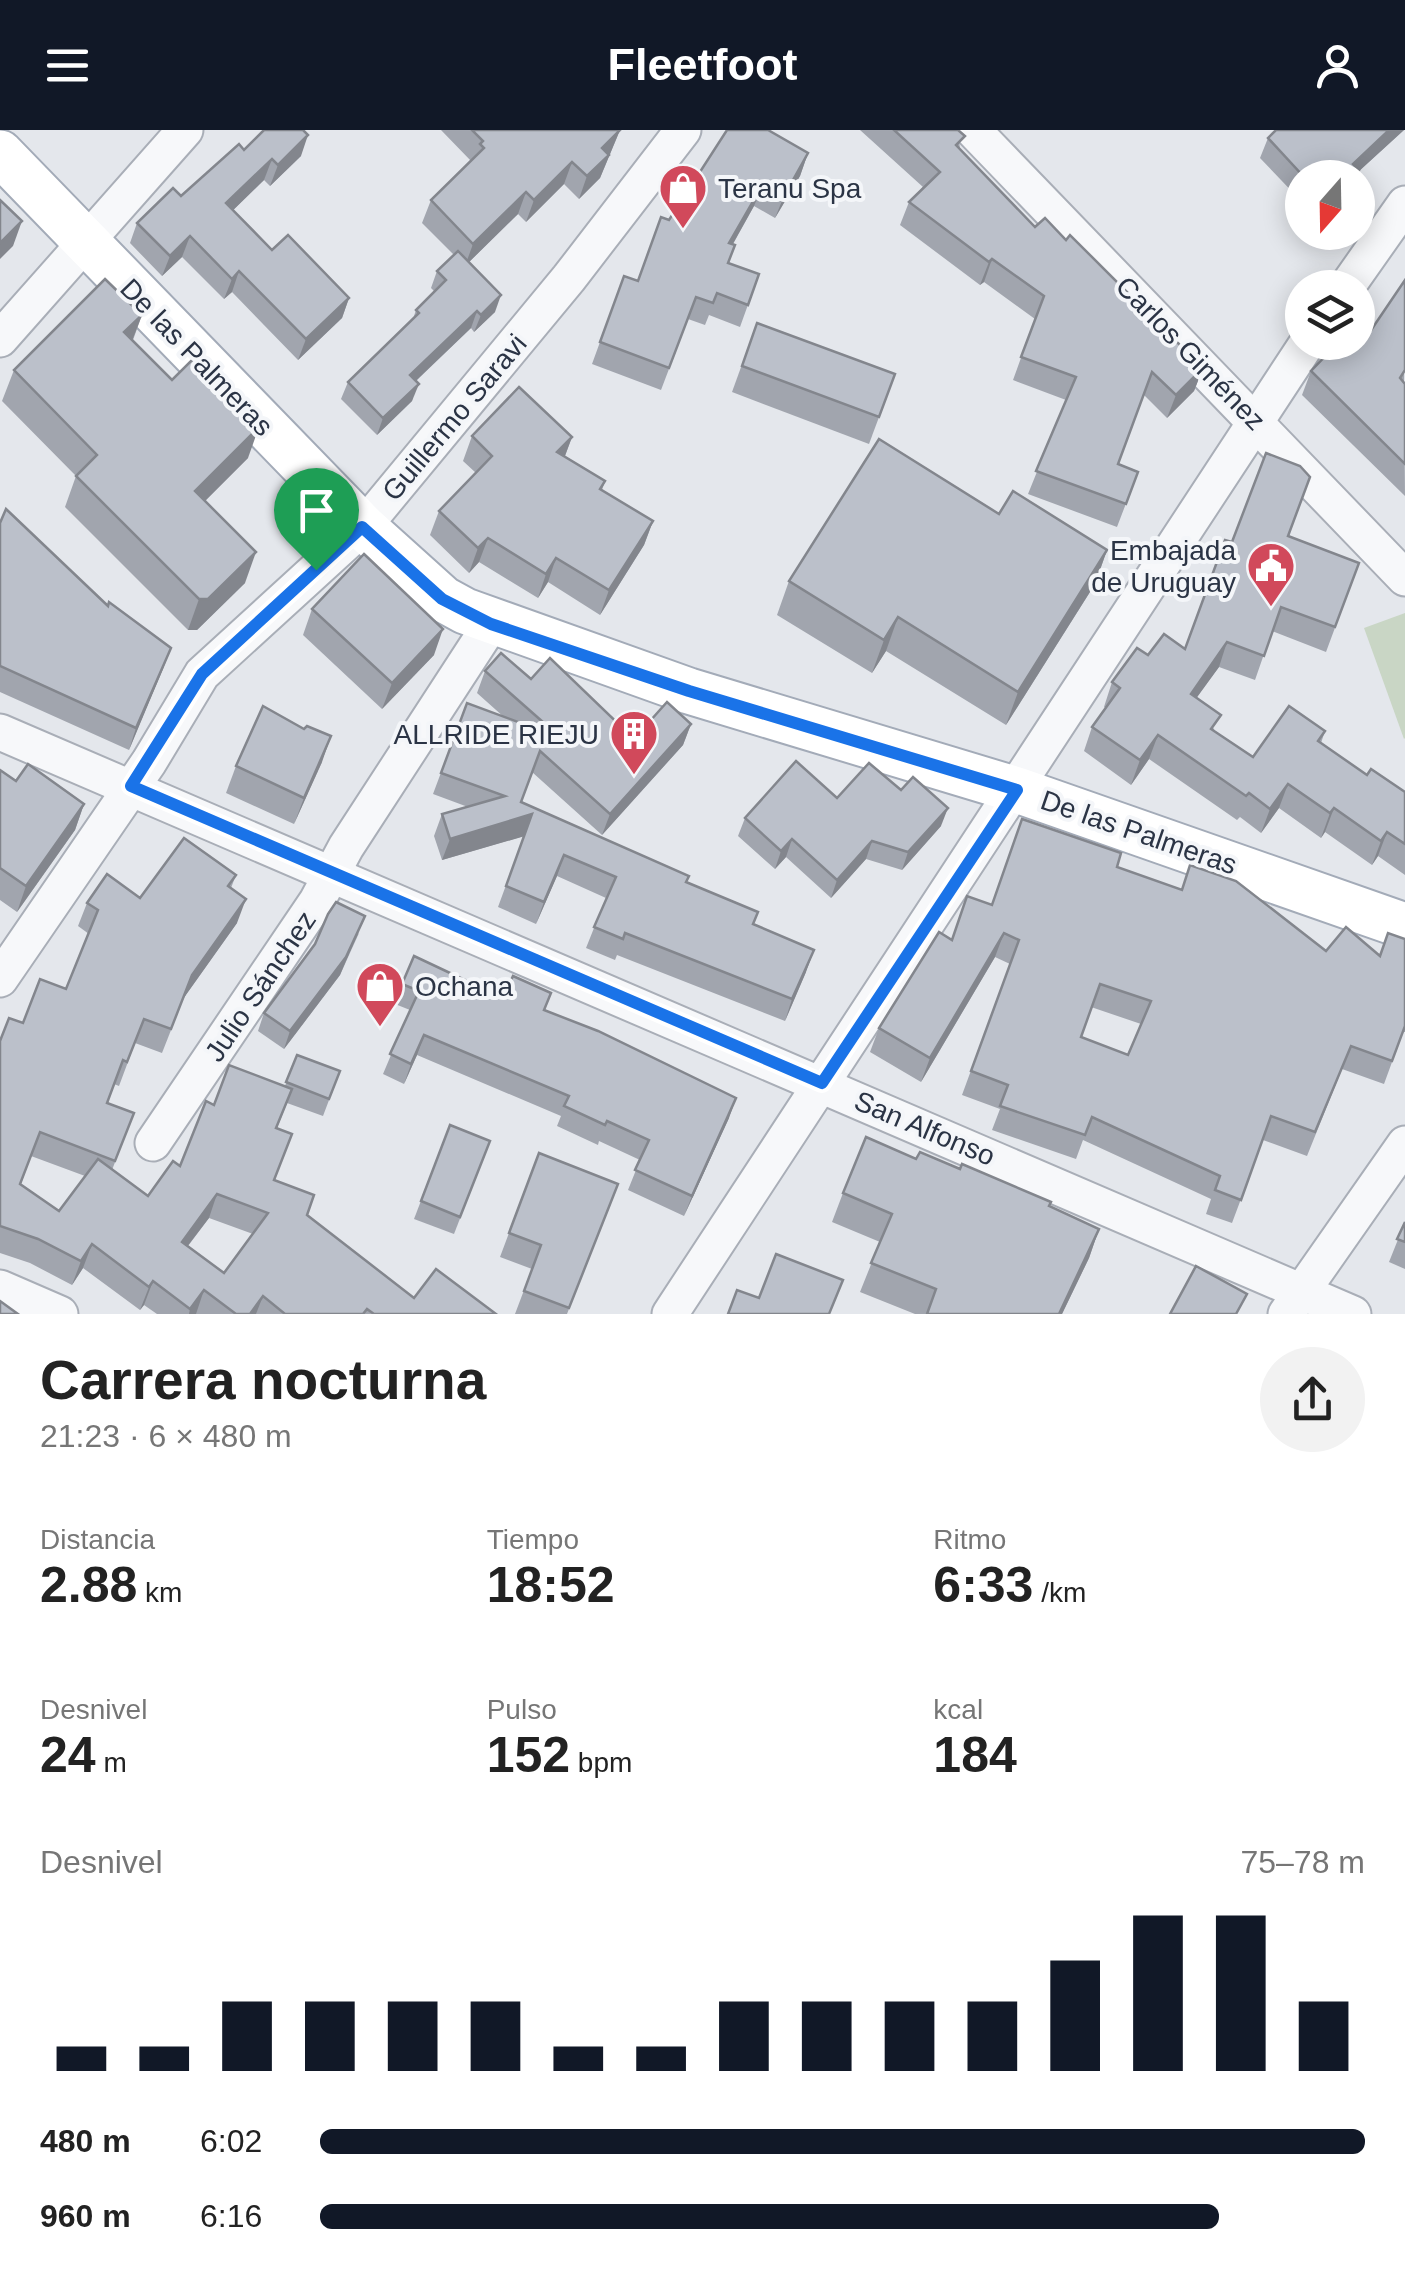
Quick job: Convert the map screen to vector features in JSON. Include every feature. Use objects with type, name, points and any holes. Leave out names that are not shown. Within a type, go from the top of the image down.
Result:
[{"type":"main road","name":"De las Palmeras","points":[[0,153],[362,527],[442,599],[491,624],[689,691],[1017,790],[1405,926]]},
{"type":"street","points":[[0,340],[185,130]]},
{"type":"street","name":"Guillermo Saravi","points":[[0,979],[202,674],[362,527],[569,278],[683,130]]},
{"type":"street","name":"Carlos Giménez","points":[[973,130],[1405,578]]},
{"type":"street","points":[[1359,270],[1405,204]]},
{"type":"street","points":[[670,1314],[1017,790],[1254,418],[1295,360]]},
{"type":"street","name":"Julio Sánchez","points":[[154,1142],[332,874],[491,624]]},
{"type":"street","name":"San Alfonso","points":[[0,732],[822,1083],[1292,1302],[1353,1314]]},
{"type":"street","points":[[1292,1302],[1405,1144]]},
{"type":"street","points":[[0,1288],[60,1314]]},
{"type":"green space","points":[[1405,613],[1405,738],[1404,739],[1364,628]]},
{"type":"building","points":[[264,130],[303,130],[308,135],[278,165],[272,159],[226,203],[272,250],[288,235],[349,298],[306,339],[239,271],[232,279],[190,236],[170,256],[137,223],[173,188],[181,196],[239,144],[244,150]]},
{"type":"building","points":[[472,130],[620,130],[602,148],[609,155],[587,176],[572,162],[534,200],[526,192],[473,244],[431,200],[484,148],[480,144],[483,141]]},
{"type":"building","points":[[727,130],[768,130],[808,153],[784,196],[763,184],[729,243],[735,245],[728,263],[759,274],[748,305],[717,293],[713,303],[696,297],[669,368],[600,342],[624,276],[638,281],[661,217],[669,220]]},
{"type":"building","points":[[894,130],[958,130],[965,136],[956,145],[1035,227],[1045,218],[1066,240],[1070,235],[1203,368],[1176,395],[1152,372],[1118,464],[1138,472],[1126,504],[1036,471],[1076,377],[1021,357],[1044,296],[992,259],[989,262],[909,202],[940,172]]},
{"type":"building","points":[[1276,130],[1389,130],[1357,160],[1288,160],[1268,138]]},
{"type":"building","points":[[0,200],[22,221],[0,243]]},
{"type":"building","points":[[458,251],[501,295],[481,315],[477,311],[410,375],[419,384],[383,418],[348,382],[419,313],[416,310],[446,280],[437,271]]},
{"type":"building","points":[[105,279],[142,315],[124,332],[172,380],[192,360],[259,427],[195,491],[256,552],[208,599],[199,599],[76,476],[97,455],[14,370]]},
{"type":"building","points":[[1405,280],[1405,370],[1400,378],[1405,384],[1405,464],[1311,371],[1322,360],[1375,360],[1375,324]]},
{"type":"building","points":[[757,323],[895,374],[879,417],[742,366]]},
{"type":"building","points":[[519,387],[572,437],[557,452],[605,481],[600,489],[653,521],[609,590],[556,558],[546,574],[488,538],[478,548],[439,511],[492,456],[472,436]]},
{"type":"building","points":[[879,439],[999,514],[1013,491],[1107,550],[1018,692],[898,617],[884,640],[789,581]]},
{"type":"building","points":[[1266,453],[1300,466],[1310,477],[1288,536],[1359,563],[1335,627],[1281,607],[1264,656],[1227,642],[1191,694],[1221,715],[1211,729],[1253,757],[1289,706],[1325,731],[1318,741],[1367,775],[1371,769],[1405,792],[1405,844],[1387,832],[1381,841],[1334,808],[1330,813],[1288,784],[1270,809],[1158,735],[1140,760],[1092,727],[1120,688],[1112,682],[1137,648],[1148,655],[1164,634],[1185,649],[1225,540],[1232,542]]},
{"type":"building","points":[[6,509],[108,606],[109,602],[171,648],[136,728],[0,666],[0,523]]},
{"type":"building","points":[[364,554],[443,629],[392,683],[312,609]]},
{"type":"building","points":[[501,653],[531,679],[550,658],[634,739],[667,702],[691,724],[610,814],[540,751],[521,802],[689,876],[686,882],[758,912],[753,924],[814,950],[792,999],[625,933],[623,939],[594,927],[616,877],[564,855],[544,902],[506,886],[532,814],[450,839],[442,814],[505,796],[441,773],[467,703],[561,738],[485,671]]},
{"type":"building","points":[[263,706],[304,729],[307,726],[331,736],[304,798],[236,766]]},
{"type":"building","points":[[796,761],[837,798],[869,763],[901,790],[913,777],[948,808],[908,852],[872,841],[837,880],[792,839],[781,851],[745,818]]},
{"type":"building","points":[[28,764],[84,804],[26,886],[0,868],[0,770],[16,781]]},
{"type":"building","points":[[1022,819],[1121,853],[1117,867],[1182,890],[1190,865],[1236,881],[1326,951],[1346,927],[1380,956],[1388,933],[1405,939],[1405,1026],[1392,1061],[1351,1046],[1315,1132],[1271,1116],[1241,1200],[1215,1190],[1220,1176],[1092,1117],[1085,1135],[1000,1106],[1008,1085],[971,1071],[1019,940],[1004,933],[930,1058],[879,1028],[939,932],[952,940],[967,896],[992,905]],"holes":[[[1100,984],[1151,1001],[1128,1055],[1081,1037]]]},
{"type":"building","points":[[184,838],[236,875],[228,886],[246,899],[192,975],[171,1029],[144,1019],[127,1062],[123,1060],[107,1103],[134,1113],[115,1161],[40,1132],[20,1184],[59,1211],[98,1159],[148,1196],[173,1161],[180,1166],[206,1101],[214,1105],[229,1065],[292,1089],[276,1128],[292,1134],[274,1180],[314,1195],[307,1215],[414,1298],[436,1269],[496,1314],[374,1314],[367,1309],[363,1314],[285,1314],[263,1296],[250,1314],[236,1314],[204,1290],[190,1309],[153,1281],[149,1287],[92,1244],[81,1261],[38,1239],[0,1226],[0,1041],[9,1018],[23,1023],[40,979],[66,989],[98,910],[87,903],[107,874],[140,898]],"holes":[[[217,1194],[268,1213],[224,1273],[182,1242]]]},
{"type":"building","points":[[336,902],[365,916],[346,957],[290,1031],[264,1013],[315,944]]},
{"type":"building","points":[[414,956],[503,998],[513,976],[551,993],[544,1010],[598,1031],[736,1098],[692,1196],[635,1170],[649,1140],[564,1106],[569,1096],[424,1035],[411,1064],[390,1054],[419,991],[402,984]]},
{"type":"building","points":[[297,1055],[340,1071],[329,1099],[286,1082]]},
{"type":"building","points":[[450,1125],[490,1141],[460,1217],[421,1201]]},
{"type":"building","points":[[866,1137],[916,1159],[920,1152],[960,1169],[962,1164],[1051,1202],[1049,1206],[1099,1229],[1059,1314],[927,1314],[936,1289],[871,1263],[892,1214],[843,1193]]},
{"type":"building","points":[[539,1153],[618,1184],[569,1308],[524,1291],[541,1245],[509,1233]]},
{"type":"building","points":[[1405,1222],[1405,1242],[1397,1239]]},
{"type":"building","points":[[776,1254],[843,1280],[829,1314],[728,1314],[737,1290],[759,1298]]},
{"type":"building","points":[[1196,1266],[1247,1294],[1236,1314],[1170,1314]]},
{"type":"building","points":[[0,1301],[18,1314],[0,1314]]},
{"type":"place","name":"Teranu Spa","points":[[683,230]]},
{"type":"place","name":"Embajada de Uruguay","points":[[1271,608]]},
{"type":"place","name":"ALLRIDE RIEJU","points":[[634,776]]},
{"type":"place","name":"Ochana","points":[[380,1028]]},
{"type":"route","points":[[362,527],[442,599],[491,624],[689,691],[1017,790],[822,1083],[131,786],[202,674],[316,570],[362,527]]}]
